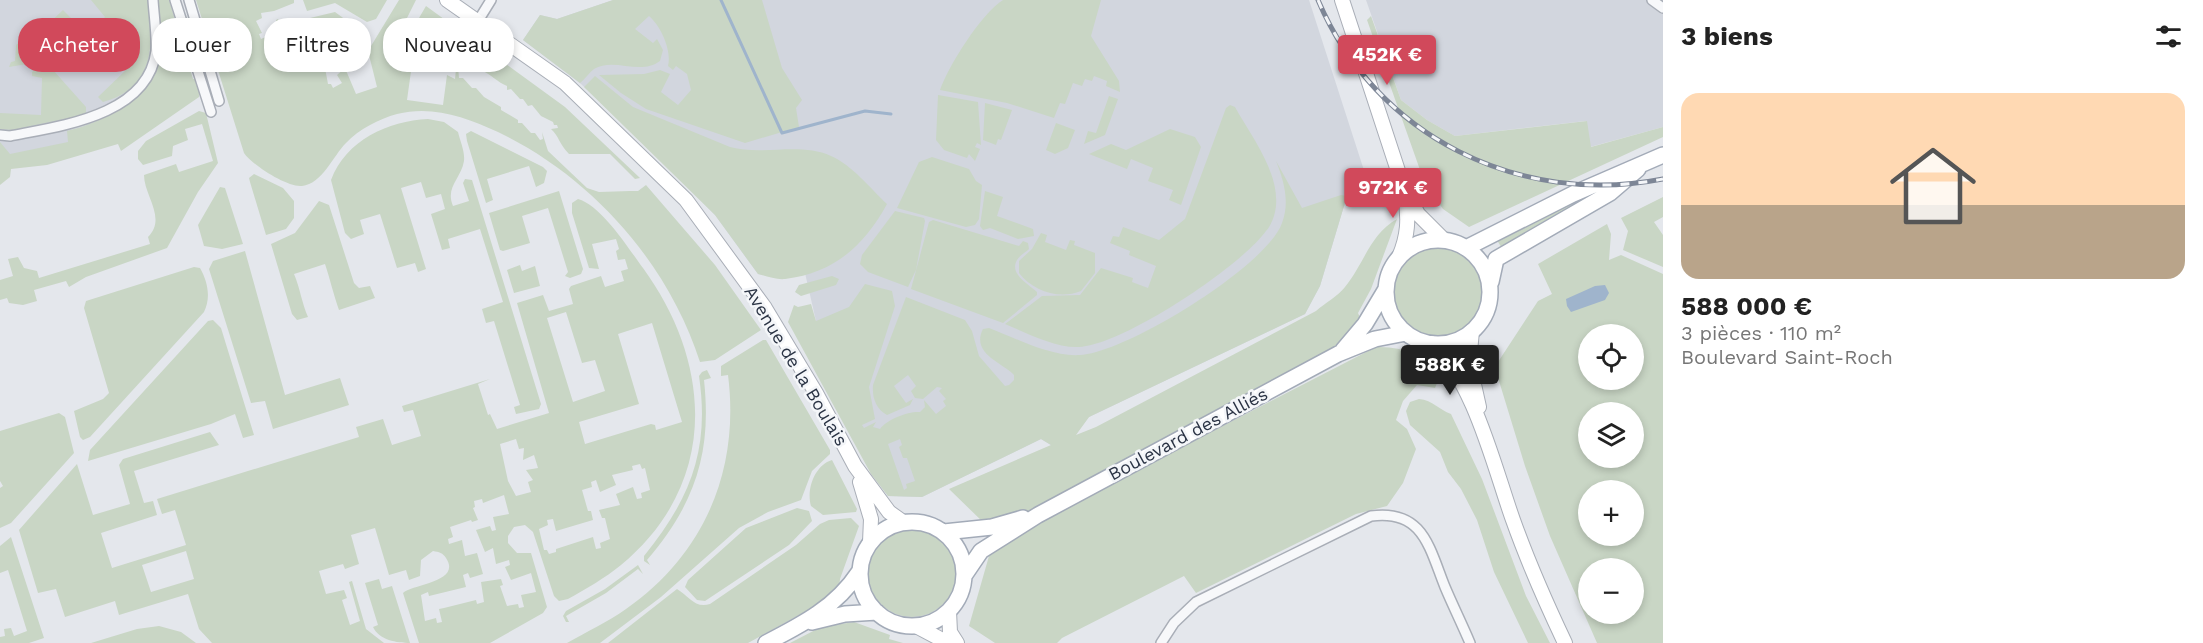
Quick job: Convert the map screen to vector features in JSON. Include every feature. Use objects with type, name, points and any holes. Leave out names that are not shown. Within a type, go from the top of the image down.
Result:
[{"type":"main road","points":[[1466,248],[1604,179],[1663,155]]},
{"type":"main road","points":[[1490,292],[1489,282],[1481,262],[1466,248],[1444,240],[1420,243],[1399,257],[1390,272],[1386,289],[1393,318],[1406,333],[1431,343],[1457,340],[1472,331],[1483,317],[1490,292],[1492,269],[1496,259],[1610,193],[1645,164]]},
{"type":"main road","name":"Boulevard des Alliés","points":[[1338,354],[1365,324],[1386,289]]},
{"type":"main road","name":"Boulevard des Alliés","points":[[964,576],[981,551],[1038,515],[1338,354],[1386,336],[1406,333]]},
{"type":"main road","name":"Boulevard des Alliés","points":[[944,532],[992,527],[1038,515]]},
{"type":"main road","points":[[903,522],[924,523],[944,532],[955,544],[962,560],[964,576],[957,601],[949,611],[928,624],[916,626],[888,620],[877,612],[864,594],[859,572],[861,561],[870,542],[890,526],[903,522]]},
{"type":"main road","points":[[766,643],[804,624],[836,602],[859,572]]},
{"type":"main road","points":[[804,624],[845,614],[877,612]]},
{"type":"street","points":[[0,135],[10,136],[92,118],[127,97],[140,86],[156,51],[153,0]]},
{"type":"street","points":[[175,0],[212,112]]},
{"type":"street","points":[[189,0],[219,101]]},
{"type":"street","name":"Avenue de la Boulais","points":[[447,0],[474,18]]},
{"type":"street","points":[[480,18],[491,0]]},
{"type":"street","points":[[1342,0],[1402,183],[1409,219],[1399,257]]},
{"type":"street","points":[[1652,0],[1663,9]]},
{"type":"street","name":"Avenue de la Boulais","points":[[514,47],[565,83],[686,200],[765,308],[816,393],[855,466],[889,512],[903,522]]},
{"type":"street","points":[[1402,183],[1418,214],[1444,240]]},
{"type":"street","points":[[1472,331],[1469,362],[1485,435],[1513,519],[1565,643]]},
{"type":"street","points":[[1431,343],[1454,367],[1485,435]]},
{"type":"street","name":"Avenue de la Boulais","points":[[855,466],[871,519],[870,542]]},
{"type":"street","points":[[1161,643],[1174,623],[1196,602],[1371,516],[1390,513],[1417,526],[1428,543],[1470,643]]},
{"type":"street","points":[[949,611],[950,632],[957,643]]},
{"type":"street","points":[[916,626],[948,643]]},
{"type":"shaded area","points":[[0,0],[169,0],[174,18],[152,18],[152,72],[191,72],[193,80],[122,139],[0,166]]},
{"type":"shaded area","points":[[613,0],[1309,0],[1370,189],[1347,196],[1320,286],[1305,314],[1089,417],[1062,452],[1041,439],[922,497],[888,496],[871,474],[816,321],[805,273],[784,279],[758,274],[715,215],[653,152],[581,84],[523,40],[540,15],[557,19]]},
{"type":"shaded area","points":[[1366,0],[1663,0],[1663,127],[1590,147],[1586,121],[1455,136],[1427,120],[1401,100]]},
{"type":"green space","points":[[91,0],[149,0],[150,48],[142,75],[121,95],[103,102],[98,97],[124,72],[140,72],[140,18],[105,17]]},
{"type":"green space","points":[[157,0],[169,0],[174,18],[159,18]]},
{"type":"green space","points":[[196,0],[294,0],[294,3],[274,11],[261,13],[262,18],[256,21],[262,33],[259,34],[261,39],[264,38],[264,72],[326,72],[328,84],[331,84],[333,88],[342,83],[337,75],[340,72],[347,72],[356,94],[377,87],[371,63],[371,46],[383,26],[383,72],[411,72],[407,100],[443,105],[447,75],[455,79],[456,72],[458,72],[459,78],[463,78],[472,88],[476,88],[484,97],[501,107],[501,110],[518,120],[518,123],[522,123],[540,140],[543,139],[542,132],[548,151],[587,188],[599,192],[638,191],[646,185],[715,265],[761,330],[715,360],[700,362],[686,326],[647,258],[595,198],[565,173],[532,151],[498,132],[461,117],[423,111],[397,114],[357,133],[341,148],[327,169],[309,184],[296,186],[271,175],[254,164],[244,153],[219,72],[252,72],[252,18],[202,18]]},
{"type":"green space","points":[[303,0],[387,0],[376,19],[371,21],[371,18],[360,18],[335,3],[307,11]]},
{"type":"green space","points":[[399,0],[416,0],[407,18],[388,18]]},
{"type":"green space","points":[[613,0],[762,0],[782,68],[802,100],[796,108],[799,127],[745,143],[646,109],[621,93],[599,75],[644,74],[660,70],[670,74],[661,92],[678,105],[691,90],[687,74],[676,66],[673,70],[668,66],[668,53],[664,39],[658,26],[649,16],[635,29],[653,43],[657,39],[663,50],[660,61],[644,67],[602,66],[594,69],[580,83],[523,40],[540,15],[557,19]]},
{"type":"green space","points":[[1003,0],[1101,0],[1091,36],[1119,81],[1120,92],[1106,86],[1107,81],[1094,76],[1092,81],[1085,79],[1082,86],[1073,83],[1065,104],[1060,103],[1054,118],[1007,103],[940,90],[951,67],[976,28],[985,16]]},
{"type":"green space","points":[[426,6],[443,18],[419,18]]},
{"type":"green space","points":[[63,10],[71,18],[55,18]]},
{"type":"green space","points":[[335,12],[343,18],[310,18]]},
{"type":"green space","points":[[1371,16],[1401,100],[1427,120],[1455,136],[1587,121],[1591,147],[1663,127],[1663,137],[1469,227],[1443,209],[1425,184],[1367,20]]},
{"type":"green space","points":[[18,43],[18,66],[9,67],[11,62],[15,61]]},
{"type":"green space","points":[[514,70],[565,107],[640,178],[635,179],[610,154],[569,154],[551,129],[558,128],[557,125],[541,116],[532,105],[528,106],[511,89],[507,90],[507,86],[484,72],[514,72]]},
{"type":"green space","points":[[32,72],[55,72],[86,107],[84,115],[12,130],[0,129],[0,113],[41,115],[42,78],[32,76]]},
{"type":"green space","points":[[155,72],[191,72],[193,79],[197,78],[199,97],[121,151],[118,144],[47,165],[11,169],[10,177],[0,185],[0,142],[10,154],[68,142],[67,131],[114,113],[129,103]]},
{"type":"green space","points":[[595,76],[633,107],[730,147],[755,150],[807,150],[831,156],[853,171],[887,204],[858,245],[833,264],[803,276],[785,279],[758,274],[715,215],[584,87]]},
{"type":"green space","points":[[938,95],[978,102],[981,145],[977,143],[975,147],[980,149],[975,161],[969,154],[967,158],[944,150],[936,140]]},
{"type":"green space","points":[[1109,96],[1118,99],[1105,135],[1084,144],[1088,131],[1096,133]]},
{"type":"green space","points":[[985,103],[1012,110],[1001,140],[998,139],[996,145],[983,140]]},
{"type":"green space","points":[[1230,105],[1235,107],[1263,154],[1276,193],[1276,209],[1272,222],[1252,246],[1232,264],[1179,302],[1151,319],[1099,343],[1079,347],[1060,345],[1005,324],[1042,296],[1080,295],[1101,268],[1133,278],[1132,282],[1148,288],[1156,266],[1129,255],[1130,251],[1110,243],[1113,236],[1119,237],[1123,227],[1159,240],[1185,219],[1226,108]]},
{"type":"green space","points":[[199,111],[206,113],[218,163],[198,192],[167,248],[86,277],[69,287],[66,281],[34,290],[37,301],[23,305],[9,303],[7,298],[0,300],[0,280],[13,276],[8,259],[18,257],[24,268],[37,271],[39,278],[150,244],[148,237],[153,230],[155,215],[144,175],[176,164],[179,172],[213,161],[202,124],[185,129],[188,140],[173,146],[172,156],[143,165],[138,159],[138,151],[146,141]]},
{"type":"green space","points":[[428,119],[444,122],[458,132],[464,161],[452,188],[453,206],[469,201],[463,183],[465,179],[472,180],[541,404],[539,409],[516,414],[514,407],[520,405],[494,321],[486,323],[482,309],[503,302],[480,229],[448,239],[450,248],[442,250],[431,214],[445,209],[441,194],[426,198],[421,182],[401,188],[426,269],[418,272],[415,263],[397,268],[380,214],[360,220],[364,234],[351,239],[345,233],[331,180],[338,166],[347,154],[370,135],[398,124]]},
{"type":"green space","points":[[1056,123],[1075,130],[1068,148],[1055,154],[1046,150]]},
{"type":"green space","points":[[1170,129],[1195,137],[1201,147],[1181,205],[1169,200],[1173,190],[1148,181],[1153,168],[1131,159],[1127,169],[1089,154],[1111,144],[1126,150]]},
{"type":"green space","points":[[471,131],[543,167],[547,171],[544,183],[536,187],[529,166],[487,179],[493,200],[486,203],[467,141],[466,134]]},
{"type":"green space","points":[[932,157],[969,169],[976,181],[982,185],[979,219],[975,225],[966,227],[897,208],[919,162]]},
{"type":"green space","points":[[1276,161],[1302,208],[1341,195],[1347,196],[1320,286],[1305,314],[1089,417],[1076,435],[1096,427],[1316,311],[1342,290],[1380,233],[1397,219],[1371,289],[1358,313],[1361,320],[1342,342],[1323,353],[1000,528],[986,525],[949,489],[1051,445],[1041,439],[922,497],[888,496],[871,474],[788,322],[794,305],[798,307],[811,304],[816,321],[849,307],[865,284],[892,291],[895,306],[869,387],[875,419],[862,425],[864,428],[876,422],[873,427],[880,429],[898,416],[920,412],[925,407],[924,400],[936,414],[946,406],[943,401],[946,399],[939,391],[942,388],[937,387],[923,399],[915,398],[911,391],[916,386],[908,375],[894,386],[906,403],[913,399],[910,405],[887,415],[880,410],[874,399],[873,385],[906,297],[965,320],[972,331],[979,356],[1005,386],[1009,385],[1014,380],[1014,375],[985,352],[980,338],[983,329],[989,328],[1057,353],[1080,355],[1101,351],[1160,324],[1224,283],[1251,261],[1271,241],[1282,223],[1286,207],[1284,184]],"holes":[[[900,439],[902,445],[899,447],[903,458],[907,458],[915,481],[906,484],[907,488],[904,490],[888,444]]]},
{"type":"green space","points":[[254,174],[283,188],[294,201],[294,218],[286,229],[266,235],[249,178]]},
{"type":"green space","points":[[220,187],[225,188],[243,244],[222,249],[204,246],[198,225]]},
{"type":"green space","points":[[559,191],[583,269],[581,274],[570,278],[565,276],[568,272],[548,208],[522,216],[530,243],[503,251],[500,250],[489,213]]},
{"type":"green space","points":[[985,191],[1003,197],[997,216],[1033,229],[1034,236],[1018,239],[990,228],[983,230],[980,226]]},
{"type":"green space","points":[[1586,191],[1607,191],[1503,250],[1495,237]]},
{"type":"green space","points":[[1663,197],[1663,217],[1654,222],[1663,235],[1663,267],[1623,250],[1628,231],[1621,218]]},
{"type":"green space","points":[[578,199],[596,210],[614,229],[643,268],[666,305],[683,344],[693,383],[695,422],[689,461],[676,498],[653,533],[615,570],[568,599],[559,601],[554,596],[533,532],[525,525],[514,527],[508,536],[508,543],[517,553],[531,553],[547,607],[543,613],[490,643],[419,643],[403,593],[442,577],[449,566],[446,558],[439,552],[433,551],[421,560],[420,576],[409,580],[406,570],[389,575],[375,528],[351,535],[359,564],[345,569],[343,564],[319,571],[326,594],[344,590],[347,598],[342,600],[350,625],[360,621],[349,582],[352,581],[366,629],[384,643],[212,643],[199,629],[188,594],[119,615],[115,601],[65,617],[56,589],[38,593],[19,530],[77,464],[93,515],[130,504],[119,465],[123,459],[210,432],[219,445],[134,471],[144,503],[153,501],[157,515],[101,533],[112,568],[186,545],[175,510],[162,514],[157,499],[359,437],[356,427],[383,419],[392,445],[421,436],[413,410],[404,412],[402,406],[490,379],[478,384],[488,415],[490,414],[497,429],[549,413],[517,303],[543,295],[549,311],[573,304],[569,289],[571,286],[601,276],[605,287],[624,281],[621,271],[628,269],[625,259],[618,260],[616,251],[619,249],[616,239],[592,244],[599,269],[589,268],[572,213],[572,203]],"holes":[[[566,312],[582,363],[595,360],[605,391],[573,402],[547,318]],[[652,323],[682,422],[656,430],[655,425],[651,424],[585,444],[579,422],[639,404],[618,334]],[[516,439],[519,449],[524,448],[523,460],[534,455],[538,468],[526,470],[533,480],[528,482],[531,492],[516,496],[508,481],[500,444]],[[640,464],[642,469],[645,468],[650,490],[641,493],[642,498],[637,499],[633,487],[616,494],[620,505],[599,510],[602,518],[605,518],[610,539],[600,543],[601,548],[596,549],[593,537],[556,549],[556,552],[549,554],[547,550],[544,550],[539,529],[548,525],[547,520],[553,519],[556,531],[593,520],[582,490],[592,487],[591,482],[596,480],[600,492],[616,485],[612,475],[633,470],[632,466]],[[504,495],[509,514],[493,517],[496,530],[492,531],[490,526],[476,530],[485,552],[493,548],[496,564],[509,560],[510,565],[505,567],[511,580],[531,573],[536,592],[521,595],[524,607],[519,608],[518,604],[507,606],[500,586],[503,585],[501,579],[481,582],[484,602],[477,604],[476,600],[439,609],[442,622],[437,623],[436,618],[425,621],[421,595],[428,592],[429,596],[466,587],[463,575],[468,573],[470,578],[483,574],[477,553],[465,556],[462,540],[449,544],[448,539],[453,537],[450,527],[478,520],[473,508],[475,507],[474,501],[482,499],[483,503]],[[186,551],[194,579],[151,592],[142,565]]]},
{"type":"green space","points":[[319,201],[329,205],[354,283],[359,288],[370,286],[375,298],[339,310],[325,264],[294,274],[308,317],[297,320],[292,314],[271,244],[295,233]]},
{"type":"green space","points":[[895,211],[924,218],[925,221],[916,270],[908,287],[868,272],[860,264],[862,255]]},
{"type":"green space","points":[[933,220],[1019,246],[1023,241],[1028,243],[1029,249],[1017,260],[1015,270],[1037,292],[1037,295],[1003,323],[911,289],[929,222]]},
{"type":"green space","points":[[1607,224],[1611,234],[1609,260],[1621,255],[1663,274],[1663,643],[1597,643],[1589,624],[1644,624],[1644,558],[1578,558],[1578,600],[1550,536],[1525,466],[1499,381],[1498,362],[1538,301],[1552,294],[1538,264]]},
{"type":"green space","points":[[1041,233],[1047,235],[1045,242],[1066,250],[1070,240],[1075,241],[1074,245],[1095,253],[1095,273],[1081,291],[1064,295],[1047,292],[1032,285],[1019,273],[1019,261],[1032,249]]},
{"type":"green space","points":[[1438,247],[1455,251],[1470,260],[1479,275],[1483,292],[1479,309],[1470,324],[1455,333],[1438,337],[1421,333],[1406,324],[1397,309],[1393,292],[1397,275],[1406,260],[1421,251]]},
{"type":"green space","points":[[245,251],[285,395],[340,378],[349,405],[273,429],[265,401],[251,403],[209,269],[213,261]]},
{"type":"green space","points":[[520,265],[522,271],[535,266],[540,286],[514,293],[507,270]]},
{"type":"green space","points":[[194,267],[200,268],[207,284],[208,296],[204,312],[90,437],[83,440],[80,437],[74,411],[103,399],[109,393],[84,308],[86,301]]},
{"type":"green space","points":[[832,276],[839,279],[836,285],[801,296],[795,292],[799,285]]},
{"type":"green space","points":[[213,320],[221,328],[254,435],[243,438],[235,414],[211,424],[88,461],[90,450],[208,321]]},
{"type":"green space","points":[[766,340],[830,450],[830,454],[812,471],[801,500],[768,512],[739,528],[661,597],[600,643],[567,643],[619,614],[654,587],[677,562],[696,536],[711,507],[722,476],[728,443],[730,410],[728,375],[721,376],[721,366]]},
{"type":"green space","points":[[1376,347],[1395,348],[1412,353],[1442,371],[1435,388],[1417,385],[1403,401],[1396,420],[1407,429],[1416,449],[1403,483],[1387,506],[1356,514],[1196,593],[1184,576],[1062,638],[1057,643],[995,643],[969,626],[989,556],[1007,537]]},
{"type":"green space","points":[[707,370],[711,378],[704,380],[705,431],[696,476],[677,519],[647,560],[650,565],[644,561],[644,556],[674,514],[693,473],[702,428],[699,376]]},
{"type":"green space","points":[[1419,399],[1428,401],[1451,414],[1482,479],[1526,596],[1550,643],[1528,643],[1494,572],[1477,520],[1461,489],[1448,472],[1440,452],[1410,425],[1406,411],[1410,402]]},
{"type":"green space","points":[[59,413],[65,417],[74,453],[11,523],[0,528],[0,488],[3,486],[0,481],[0,431]]},
{"type":"green space","points":[[832,460],[857,509],[856,512],[823,515],[811,506],[810,492],[813,478],[821,467]]},
{"type":"green space","points":[[797,508],[809,511],[812,521],[789,545],[705,601],[697,600],[685,587],[688,580],[746,528]]},
{"type":"green space","points":[[851,518],[859,526],[840,579],[839,589],[810,609],[748,643],[608,643],[677,589],[700,605],[710,604],[796,545],[820,524],[829,520]]},
{"type":"green space","points":[[903,529],[921,529],[937,536],[949,548],[956,564],[956,582],[949,598],[937,610],[921,617],[903,617],[887,610],[875,598],[868,582],[868,564],[875,548],[887,536]]},
{"type":"green space","points":[[11,537],[44,638],[29,643],[0,643],[0,637],[5,636],[4,629],[11,628],[14,636],[27,631],[8,570],[0,573],[0,546]]},
{"type":"green space","points":[[638,565],[643,574],[638,569],[606,593],[566,616],[569,622],[566,622],[563,616],[566,611],[605,589]]},
{"type":"green space","points":[[379,579],[382,589],[392,586],[410,643],[384,638],[373,627],[378,625],[365,583]]},
{"type":"green space","points":[[854,622],[890,635],[889,639],[903,643],[790,643],[821,627]]},
{"type":"green space","points":[[159,626],[181,632],[196,643],[91,643],[137,629]]},
{"type":"water","points":[[1605,285],[1609,293],[1605,300],[1571,312],[1567,306],[1566,299],[1595,286]]},
{"type":"waterway","points":[[721,0],[782,133],[865,111],[891,114]]},
{"type":"railway","points":[[1318,0],[1344,48],[1376,90],[1415,124],[1459,151],[1506,171],[1557,182],[1609,185],[1663,179]]}]
